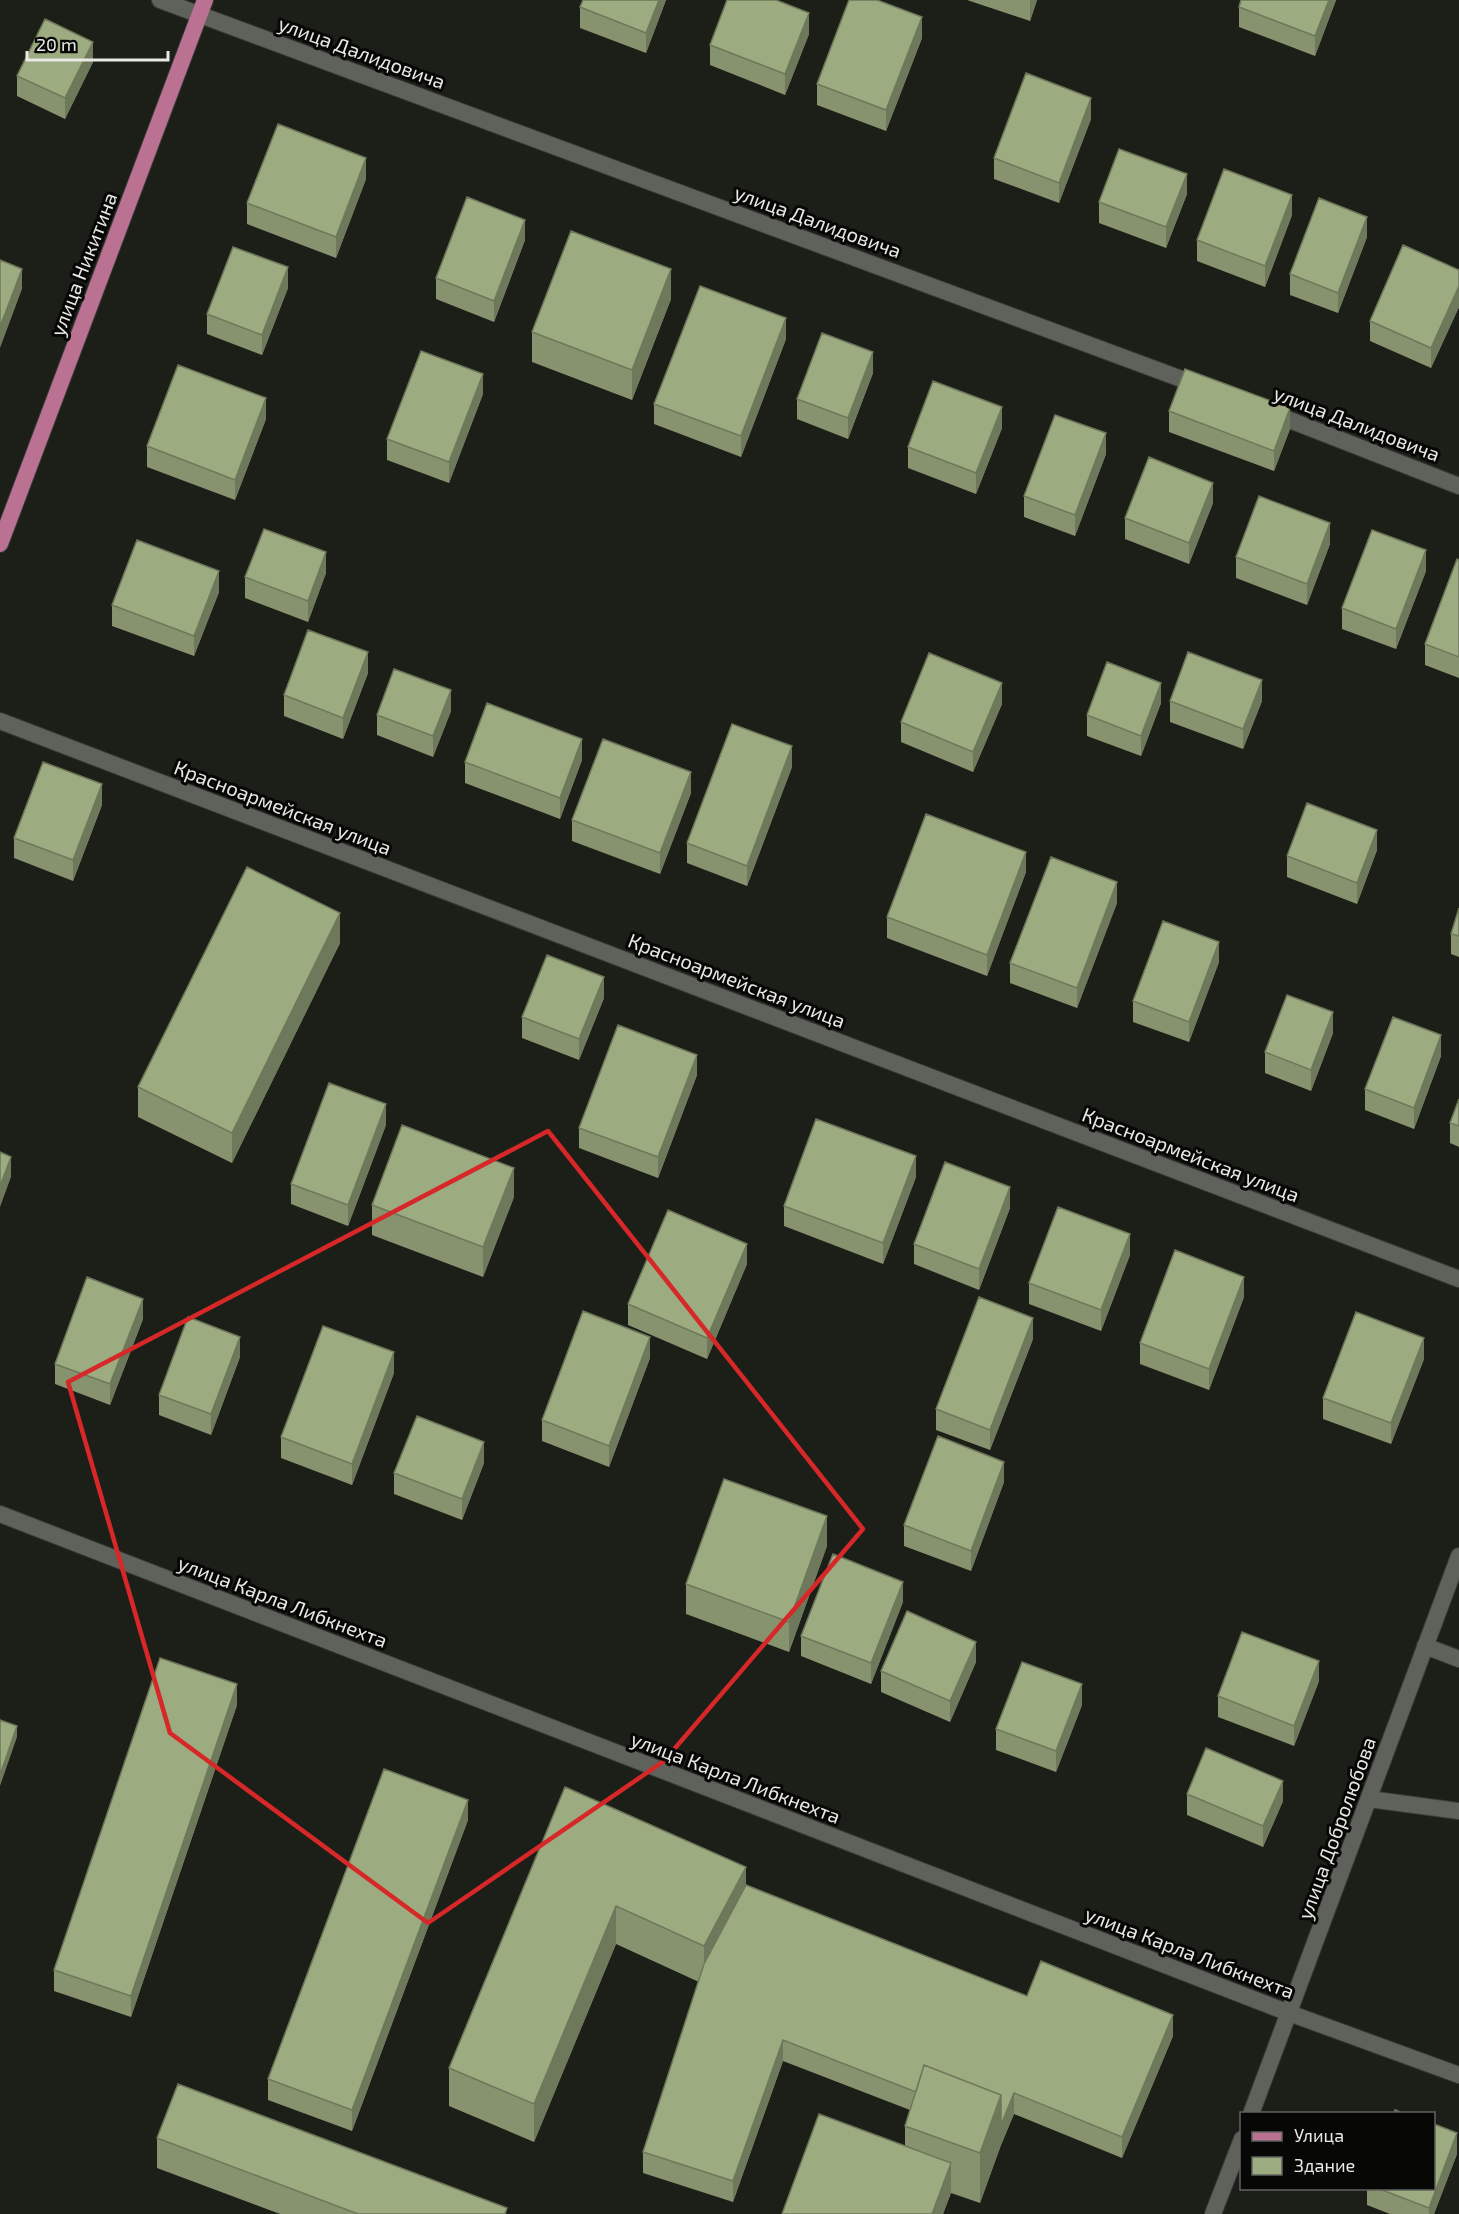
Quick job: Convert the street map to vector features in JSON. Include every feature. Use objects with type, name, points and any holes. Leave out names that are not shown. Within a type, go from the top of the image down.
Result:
[{"type":"main road","name":"улица Никитина","points":[[0,544],[202,7]]},
{"type":"street","name":"улица Далидовича","points":[[160,0],[202,7],[1216,392]]},
{"type":"street","name":"улица Далидовича","points":[[1249,404],[1350,441],[1459,486]]},
{"type":"street","name":"Красноармейская улица","points":[[0,721],[1459,1279]]},
{"type":"street","name":"улица Карла Либкнехта","points":[[0,1514],[1289,2013],[1459,2075]]},
{"type":"street","name":"улица Добролюбова","points":[[1252,2112],[1459,1556]]},
{"type":"street","points":[[1425,1646],[1459,1659]]},
{"type":"street","points":[[1369,1799],[1459,1811]]},
{"type":"street","points":[[1213,2214],[1240,2144]]},
{"type":"highlighted area","points":[[548,1131],[863,1529],[664,1761],[428,1923],[170,1733],[68,1382]]},
{"type":"building","points":[[583,0],[659,0],[646,33],[580,7]]},
{"type":"building","points":[[727,0],[776,0],[809,13],[785,74],[710,45]]},
{"type":"building","points":[[849,0],[877,0],[922,17],[886,110],[817,84]]},
{"type":"building","points":[[1241,0],[1329,0],[1315,36],[1239,7]]},
{"type":"building","points":[[45,19],[93,42],[65,98],[17,76]]},
{"type":"building","points":[[1026,73],[1091,98],[1059,183],[994,158]]},
{"type":"building","points":[[278,124],[366,158],[336,237],[247,203]]},
{"type":"building","points":[[1119,149],[1187,174],[1166,227],[1099,202]]},
{"type":"building","points":[[1224,169],[1292,195],[1265,266],[1197,240]]},
{"type":"building","points":[[467,197],[525,220],[494,301],[436,278]]},
{"type":"building","points":[[1319,198],[1367,217],[1338,293],[1290,274]]},
{"type":"building","points":[[571,231],[671,269],[632,370],[532,332]]},
{"type":"building","points":[[1403,245],[1459,270],[1459,286],[1431,348],[1370,321]]},
{"type":"building","points":[[233,247],[288,267],[262,335],[207,314]]},
{"type":"building","points":[[0,260],[22,269],[0,327]]},
{"type":"building","points":[[700,286],[786,318],[741,436],[654,404]]},
{"type":"building","points":[[822,333],[873,352],[848,418],[797,399]]},
{"type":"building","points":[[421,351],[483,374],[449,462],[387,439]]},
{"type":"building","points":[[178,365],[266,398],[235,480],[147,446]]},
{"type":"building","points":[[1185,369],[1290,408],[1274,451],[1169,411]]},
{"type":"building","points":[[933,381],[1002,407],[976,473],[908,447]]},
{"type":"building","points":[[1055,415],[1106,433],[1075,515],[1024,496]]},
{"type":"building","points":[[1149,457],[1213,483],[1189,543],[1125,518]]},
{"type":"building","points":[[1259,496],[1330,523],[1307,584],[1236,557]]},
{"type":"building","points":[[264,529],[326,552],[308,601],[245,577]]},
{"type":"building","points":[[1372,530],[1426,550],[1396,629],[1342,608]]},
{"type":"building","points":[[137,540],[219,571],[194,636],[112,605]]},
{"type":"building","points":[[1457,559],[1459,560],[1459,657],[1425,644]]},
{"type":"building","points":[[308,630],[368,652],[343,718],[284,695]]},
{"type":"building","points":[[1188,652],[1262,680],[1243,729],[1170,701]]},
{"type":"building","points":[[929,653],[1002,683],[973,752],[901,722]]},
{"type":"building","points":[[1107,662],[1161,683],[1141,736],[1087,715]]},
{"type":"building","points":[[394,669],[451,690],[433,736],[377,715]]},
{"type":"building","points":[[487,703],[582,739],[560,798],[465,762]]},
{"type":"building","points":[[732,724],[792,746],[747,866],[687,843]]},
{"type":"building","points":[[603,739],[691,772],[660,853],[572,820]]},
{"type":"building","points":[[43,762],[102,784],[73,860],[14,838]]},
{"type":"building","points":[[1307,803],[1377,830],[1357,883],[1287,856]]},
{"type":"building","points":[[926,814],[1026,852],[987,955],[887,917]]},
{"type":"building","points":[[1051,857],[1117,882],[1077,988],[1010,963]]},
{"type":"building","points":[[247,867],[340,913],[232,1133],[138,1087]]},
{"type":"building","points":[[1459,908],[1459,936],[1451,934]]},
{"type":"building","points":[[1163,921],[1219,942],[1189,1022],[1133,1001]]},
{"type":"building","points":[[547,955],[604,977],[579,1039],[522,1017]]},
{"type":"building","points":[[1287,995],[1333,1012],[1311,1070],[1265,1052]]},
{"type":"building","points":[[1393,1017],[1441,1035],[1414,1108],[1365,1089]]},
{"type":"building","points":[[618,1025],[697,1055],[658,1157],[579,1128]]},
{"type":"building","points":[[329,1083],[386,1104],[348,1205],[291,1184]]},
{"type":"building","points":[[1459,1099],[1459,1126],[1450,1123]]},
{"type":"building","points":[[816,1119],[916,1156],[883,1243],[784,1206]]},
{"type":"building","points":[[402,1125],[514,1168],[483,1247],[372,1205]]},
{"type":"building","points":[[0,1152],[11,1157],[0,1186]]},
{"type":"building","points":[[945,1162],[1010,1187],[979,1269],[914,1244]]},
{"type":"building","points":[[1058,1207],[1130,1234],[1101,1310],[1029,1283]]},
{"type":"building","points":[[668,1210],[747,1244],[707,1338],[628,1304]]},
{"type":"building","points":[[1175,1250],[1244,1277],[1209,1369],[1140,1343]]},
{"type":"building","points":[[87,1277],[143,1299],[110,1384],[55,1364]]},
{"type":"building","points":[[979,1297],[1033,1318],[990,1430],[936,1409]]},
{"type":"building","points":[[583,1311],[650,1337],[609,1446],[542,1420]]},
{"type":"building","points":[[1356,1312],[1424,1338],[1391,1423],[1323,1398]]},
{"type":"building","points":[[188,1317],[240,1337],[211,1414],[159,1395]]},
{"type":"building","points":[[323,1326],[394,1352],[352,1464],[281,1437]]},
{"type":"building","points":[[417,1416],[484,1442],[462,1499],[394,1473]]},
{"type":"building","points":[[938,1436],[1004,1462],[971,1551],[904,1525]]},
{"type":"building","points":[[724,1479],[827,1516],[789,1622],[686,1584]]},
{"type":"building","points":[[833,1554],[903,1582],[871,1663],[801,1636]]},
{"type":"building","points":[[907,1611],[976,1642],[950,1701],[881,1671]]},
{"type":"building","points":[[1242,1632],[1319,1661],[1294,1726],[1218,1696]]},
{"type":"building","points":[[160,1658],[237,1684],[131,1996],[54,1970]]},
{"type":"building","points":[[1022,1662],[1082,1684],[1056,1751],[996,1729]]},
{"type":"building","points":[[0,1720],[17,1726],[0,1775]]},
{"type":"building","points":[[1206,1748],[1283,1781],[1263,1826],[1187,1794]]},
{"type":"building","points":[[384,1769],[468,1800],[352,2110],[268,2079]]},
{"type":"building","points":[[565,1787],[746,1867],[704,1946],[616,1906],[534,2104],[449,2068]]},
{"type":"building","points":[[746,1885],[1027,1996],[1041,1961],[1173,2015],[1122,2137],[1014,2093],[1001,2125],[1001,2095],[924,2065],[916,2092],[783,2040],[733,2181],[643,2152],[704,1964]]},
{"type":"building","points":[[924,2065],[1001,2095],[980,2153],[905,2126]]},
{"type":"building","points":[[178,2084],[507,2208],[505,2214],[358,2214],[157,2138]]},
{"type":"building","points":[[819,2114],[951,2163],[932,2214],[782,2214]]},
{"type":"building","points":[[1435,2124],[1457,2133],[1429,2208],[1382,2190],[1435,2190]]}]
